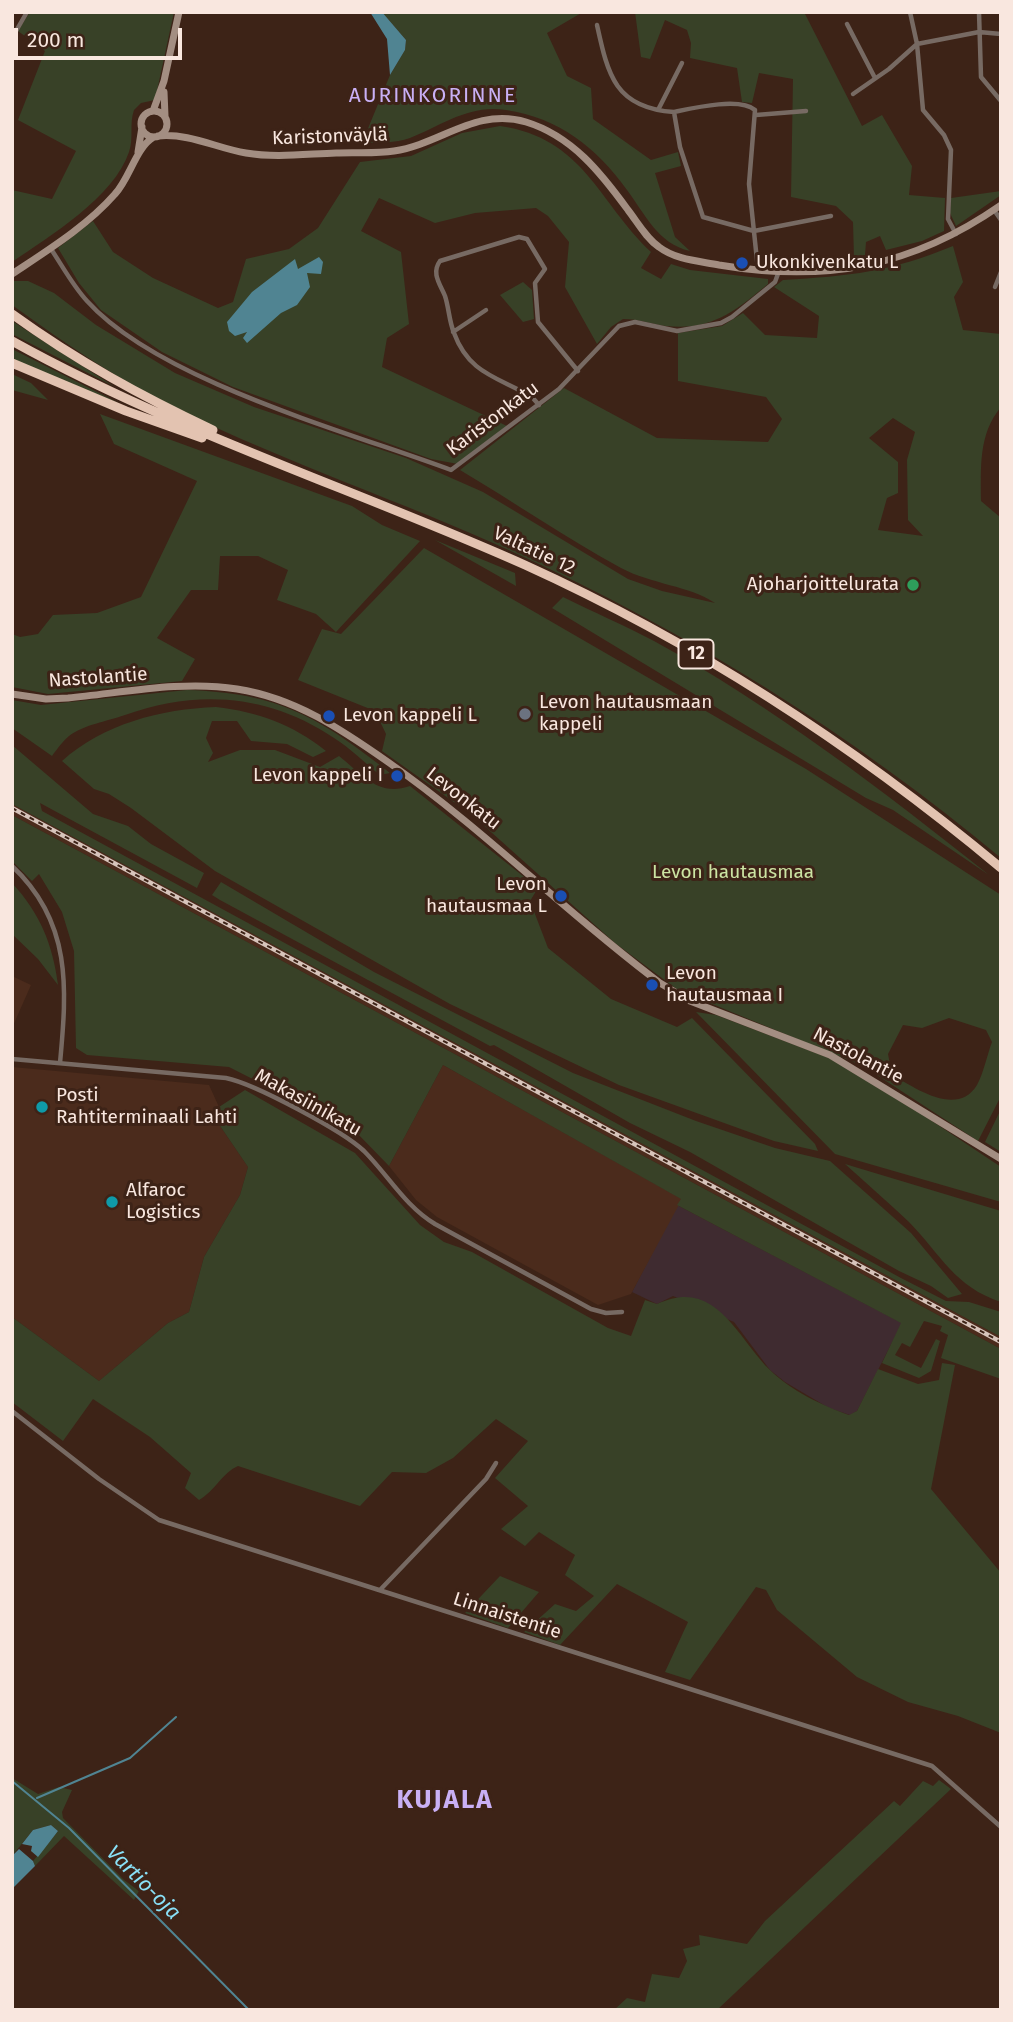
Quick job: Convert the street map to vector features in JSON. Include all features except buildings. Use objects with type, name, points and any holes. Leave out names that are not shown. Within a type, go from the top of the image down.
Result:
[{"type":"highway","name":"12","points":[[12,314],[62,350],[132,392],[316,479]]},
{"type":"highway","name":"Valtatie 12","points":[[12,341],[123,399],[524,565],[666,636],[820,731],[909,795],[1001,867]]},
{"type":"highway","name":"12","points":[[12,363],[58,384],[316,479]]},
{"type":"street","points":[[12,38],[27,12]]},
{"type":"street","points":[[137,160],[145,114],[153,111],[164,81],[179,12]]},
{"type":"street","points":[[910,12],[917,44],[923,110],[944,135],[951,150],[948,219],[957,234]]},
{"type":"street","points":[[979,12],[981,77],[1001,101]]},
{"type":"street","points":[[847,24],[875,78]]},
{"type":"street","points":[[597,25],[613,82],[633,102],[674,112],[704,105],[752,107],[756,116],[748,170],[758,271]]},
{"type":"street","points":[[853,94],[917,44],[979,32],[1001,34]]},
{"type":"street","points":[[658,110],[682,63]]},
{"type":"street","points":[[12,274],[51,248],[105,205],[125,183],[148,141],[165,131],[164,81]]},
{"type":"street","points":[[153,111],[193,138]]},
{"type":"street","points":[[756,116],[806,111]]},
{"type":"street","points":[[674,112],[700,214],[711,221],[754,231],[831,216]]},
{"type":"street","name":"Karistonväylä","points":[[156,136],[193,138],[257,155],[394,151],[474,121],[500,118],[526,122],[560,138],[591,163],[659,247],[686,259],[758,271],[779,271]]},
{"type":"street","points":[[142,127],[146,134],[156,136]]},
{"type":"street","points":[[779,271],[866,265],[915,253],[957,234],[997,207],[1001,220]]},
{"type":"street","points":[[539,405],[532,397],[469,362],[453,332],[435,272],[440,261],[523,237],[530,243],[545,269],[535,283],[538,322],[578,371]]},
{"type":"street","name":"Karistonkatu","points":[[51,248],[87,301],[101,315],[188,370],[250,397],[451,470],[539,405],[578,371],[619,326],[635,322],[677,331],[721,323],[775,282],[779,271]]},
{"type":"street","points":[[995,287],[1001,272]]},
{"type":"street","points":[[453,332],[486,310]]},
{"type":"street","name":"Nastolantie","points":[[12,694],[46,699],[68,698],[187,686]]},
{"type":"street","name":"Levonkatu","points":[[187,686],[236,688],[277,698],[312,713],[355,738],[447,805],[632,962],[690,1001]]},
{"type":"street","points":[[12,866],[37,894],[59,942],[66,993],[60,1063]]},
{"type":"street","name":"Nastolantie","points":[[690,1001],[830,1055],[1001,1159]]},
{"type":"street","name":"Makasiinikatu","points":[[12,1059],[226,1078],[249,1085],[356,1145],[414,1208],[435,1224],[591,1309],[606,1313],[622,1311]]},
{"type":"street","name":"Linnaistentie","points":[[12,1411],[99,1479],[159,1520],[932,1766],[1001,1827]]},
{"type":"street","points":[[380,1590],[486,1479],[496,1463]]},
{"type":"shaded area","points":[[12,804],[1001,1337],[1001,1349],[12,815]]},
{"type":"shaded area","points":[[12,976],[31,985],[12,1028]]},
{"type":"shaded area","points":[[443,1065],[682,1199],[631,1294],[598,1305],[437,1217],[416,1200],[389,1166]]},
{"type":"shaded area","points":[[12,1067],[209,1085],[219,1107],[216,1120],[248,1167],[240,1195],[204,1257],[189,1312],[168,1323],[99,1381],[12,1317]]},
{"type":"shaded area","points":[[677,1205],[902,1323],[857,1411],[850,1415],[829,1408],[785,1382],[770,1370],[734,1322],[673,1296],[657,1304],[632,1292]]},
{"type":"green space","points":[[30,12],[174,12],[155,100],[141,103],[134,110],[129,152],[121,169],[110,185],[79,214],[12,262],[12,190],[52,199],[76,151],[18,120],[45,51],[18,31]]},
{"type":"green space","points":[[382,12],[583,12],[547,33],[567,76],[591,88],[593,119],[651,160],[678,152],[681,166],[655,173],[675,237],[690,251],[669,242],[661,235],[615,175],[589,148],[559,127],[525,114],[506,110],[480,110],[404,140],[362,143],[390,75],[405,50],[406,40]]},
{"type":"green space","points":[[635,12],[804,12],[862,126],[882,115],[912,166],[909,195],[945,198],[944,231],[922,241],[886,250],[880,236],[866,242],[865,255],[854,258],[853,222],[836,206],[791,197],[793,79],[759,73],[752,103],[742,102],[737,68],[690,58],[691,43],[687,30],[665,20],[650,59],[641,57]]},
{"type":"green space","points":[[500,126],[528,133],[552,144],[571,158],[651,252],[641,268],[661,279],[671,264],[690,270],[768,279],[768,284],[745,303],[710,322],[682,327],[623,319],[611,327],[597,344],[565,287],[569,242],[548,216],[536,208],[475,213],[435,223],[379,198],[361,231],[401,252],[409,324],[387,338],[382,367],[507,426],[458,464],[431,459],[233,387],[162,352],[101,310],[79,283],[58,248],[93,221],[113,252],[153,278],[218,308],[233,302],[246,259],[289,249],[318,228],[360,162],[411,156],[462,133]]},
{"type":"green space","points":[[1001,191],[1001,195],[956,226],[950,213],[951,198]]},
{"type":"green space","points":[[953,246],[963,282],[954,297],[963,330],[1001,334],[1001,407],[988,429],[982,452],[981,501],[1001,518],[1001,858],[887,769],[828,728],[767,688],[643,616],[513,552],[181,411],[94,362],[12,305],[12,281],[28,281],[54,293],[96,325],[175,373],[254,407],[406,458],[483,492],[628,579],[662,591],[715,603],[705,597],[621,568],[460,470],[564,388],[657,438],[768,442],[782,419],[766,397],[678,381],[678,333],[722,326],[743,313],[765,335],[817,338],[819,316],[774,287],[783,280],[870,271]],"holes":[[[893,418],[915,432],[907,460],[908,520],[923,536],[878,530],[887,498],[898,493],[898,462],[869,438]]]},
{"type":"green space","points":[[523,282],[532,290],[534,319],[523,322],[500,295]]},
{"type":"green space","points":[[12,321],[115,387],[12,334]]},
{"type":"green space","points":[[12,349],[119,403],[12,360]]},
{"type":"green space","points":[[12,374],[31,383],[48,400],[12,390]]},
{"type":"green space","points":[[100,414],[352,506],[382,525],[420,541],[336,632],[316,614],[277,600],[288,570],[258,556],[220,556],[218,590],[191,590],[157,638],[195,659],[182,681],[48,694],[12,687],[12,634],[20,637],[38,634],[53,615],[97,613],[141,597],[197,481],[114,444]]},
{"type":"green space","points":[[435,540],[515,573],[516,586]]},
{"type":"green space","name":"Levon hautausmaa","points":[[424,548],[806,769],[1001,895],[1001,1096],[978,1141],[863,1066],[678,990],[615,943],[472,815],[382,751],[386,734],[375,711],[298,680],[322,629],[341,634]],"holes":[[[949,1018],[986,1030],[992,1042],[977,1085],[969,1095],[947,1100],[935,1097],[892,1075],[888,1054],[903,1025],[922,1028]]]},
{"type":"green space","points":[[563,597],[654,641],[742,693],[868,781],[989,875],[893,810],[866,798],[552,608]]},
{"type":"green space","points":[[187,690],[248,696],[296,712],[341,737],[390,773],[380,775],[340,742],[309,723],[284,712],[232,700],[179,701],[96,724],[69,736],[52,756],[12,728],[12,700],[41,705]]},
{"type":"green space","points":[[216,707],[246,712],[274,721],[300,733],[326,751],[313,757],[287,744],[251,741],[237,721],[212,721],[206,738],[213,753],[208,762],[240,750],[275,750],[320,767],[339,756],[364,777],[380,786],[399,789],[410,786],[538,888],[530,901],[548,948],[611,999],[677,1027],[692,1018],[815,1144],[818,1151],[774,1141],[619,1085],[450,1004],[215,871],[131,808],[109,794],[94,789],[62,761],[78,748],[114,728],[154,715]]},
{"type":"green space","points":[[12,745],[93,814],[128,826],[151,844],[204,873],[197,888],[40,803],[42,811],[901,1278],[946,1301],[969,1302],[1001,1312],[1001,1337],[12,804]]},
{"type":"green space","points":[[12,815],[1001,1349],[1001,1379],[941,1358],[948,1335],[940,1331],[942,1326],[924,1321],[910,1347],[902,1343],[895,1355],[921,1368],[936,1339],[940,1341],[931,1371],[919,1378],[882,1363],[901,1323],[677,1205],[681,1199],[443,1065],[389,1166],[355,1131],[229,1067],[87,1055],[76,1048],[74,951],[62,912],[39,874],[32,881],[12,861]]},
{"type":"green space","points":[[221,882],[374,972],[573,1073],[696,1121],[775,1148],[830,1161],[911,1233],[962,1294],[948,1298],[690,1152],[630,1123],[494,1045],[490,1046],[220,900],[212,895]]},
{"type":"green space","points":[[12,883],[44,930],[53,956],[58,985],[38,959],[12,934]]},
{"type":"green space","points":[[696,1012],[716,1015],[829,1058],[929,1119],[1001,1167],[1001,1202],[835,1154]]},
{"type":"green space","points":[[245,1090],[355,1153],[420,1225],[444,1242],[472,1252],[608,1328],[631,1336],[645,1300],[657,1304],[677,1297],[695,1298],[710,1304],[723,1314],[758,1357],[787,1384],[818,1402],[849,1415],[857,1411],[878,1369],[918,1384],[939,1380],[942,1363],[955,1365],[931,1489],[1001,1573],[1001,1733],[958,1716],[908,1702],[857,1677],[777,1610],[766,1590],[756,1587],[690,1680],[665,1672],[688,1622],[617,1584],[560,1645],[524,1632],[555,1604],[576,1611],[594,1596],[565,1575],[575,1555],[539,1532],[525,1546],[501,1529],[528,1506],[495,1478],[528,1441],[496,1419],[453,1458],[426,1473],[392,1472],[360,1506],[238,1466],[199,1500],[185,1488],[191,1473],[150,1437],[93,1399],[63,1441],[12,1402],[12,1317],[99,1381],[168,1323],[189,1312],[204,1257],[240,1195],[248,1167],[216,1120],[219,1107]]},
{"type":"green space","points":[[1001,1109],[1001,1152],[985,1142]]},
{"type":"green space","points":[[845,1164],[1001,1211],[1001,1302],[985,1296],[960,1279],[909,1222]]},
{"type":"green space","points":[[500,1576],[539,1592],[508,1628],[465,1613]]},
{"type":"green space","points":[[12,1778],[38,1794],[59,1787],[72,1790],[62,1812],[63,1818],[124,1880],[139,1891],[134,1900],[64,1836],[35,1866],[33,1861],[58,1831],[51,1825],[33,1830],[12,1856]]},
{"type":"green space","points":[[939,1780],[951,1789],[717,2010],[614,2010],[627,1998],[645,2002],[652,1974],[679,1978],[687,1961],[683,1949],[700,1945],[699,1935],[747,1944],[765,1921],[894,1801],[900,1806],[923,1781],[933,1786]]},
{"type":"water","points":[[370,12],[382,12],[406,40],[405,50],[390,75],[387,39]]},
{"type":"water","points":[[319,257],[323,262],[321,274],[307,273],[310,287],[297,305],[281,313],[247,343],[243,338],[247,332],[235,336],[229,331],[227,322],[252,292],[295,259],[298,269]]},
{"type":"water","points":[[51,1825],[58,1831],[38,1857],[31,1851],[32,1846],[22,1844],[33,1830]]},
{"type":"water","points":[[19,1849],[35,1866],[12,1889],[12,1856]]},
{"type":"waterway","points":[[37,1798],[130,1758],[176,1717]]},
{"type":"waterway","name":"Vartio-oja","points":[[12,1781],[69,1828],[249,2010]]},
{"type":"railway","points":[[12,808],[1001,1342]]},
{"type":"place","name":"Ukonkivenkatu L","points":[[742,263]]},
{"type":"place","name":"Ajoharjoittelurata","points":[[913,585]]},
{"type":"place","name":"Levon hautausmaan kappeli","points":[[525,714]]},
{"type":"place","name":"Levon kappeli L","points":[[329,716]]},
{"type":"place","name":"Levon kappeli I","points":[[397,776]]},
{"type":"place","name":"Levon hautausmaa L","points":[[561,896]]},
{"type":"place","name":"Levon hautausmaa I","points":[[652,985]]},
{"type":"place","name":"Posti Rahtiterminaali Lahti","points":[[42,1107]]},
{"type":"place","name":"Alfaroc Logistics","points":[[112,1202]]},
{"type":"district","name":"AURINKORINNE","points":[[433,96]]},
{"type":"district","name":"KUJALA","points":[[445,1801]]}]
